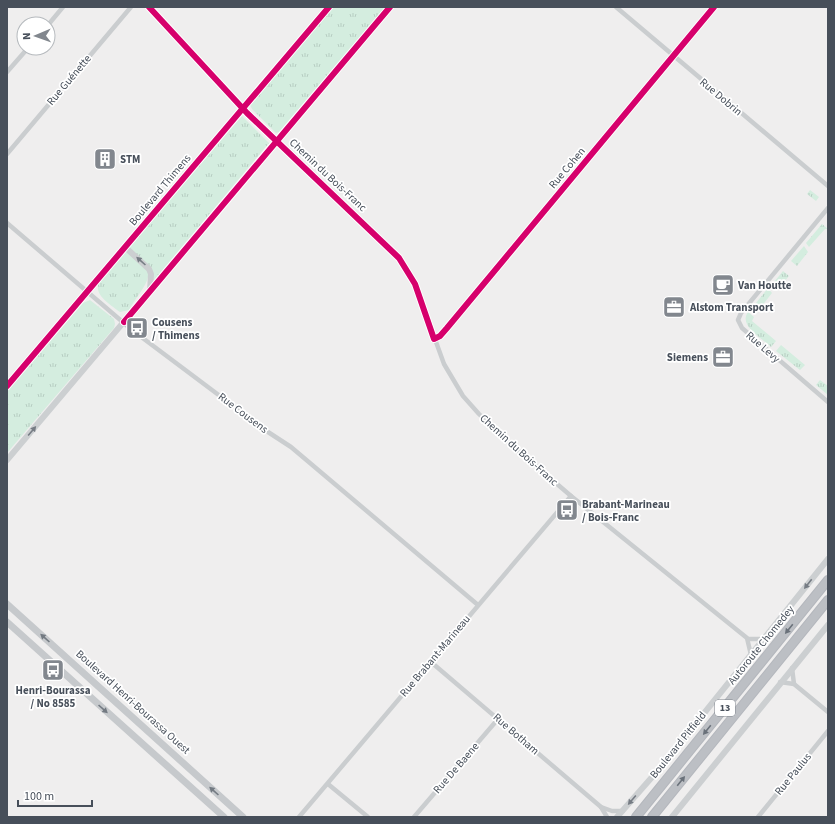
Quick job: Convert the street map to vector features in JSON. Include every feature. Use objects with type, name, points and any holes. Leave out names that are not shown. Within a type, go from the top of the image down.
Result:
[{"type":"highway","name":"Autoroute Chomedey","points":[[636,817],[828,580]]},
{"type":"highway","name":"13","points":[[652,817],[828,600]]},
{"type":"highway","points":[[814,618],[828,605]]},
{"type":"main road","name":"Boulevard Henri-Bourassa Ouest","points":[[7,604],[243,817]]},
{"type":"main road","points":[[7,622],[224,817]]},
{"type":"street","points":[[56,16],[63,7]]},
{"type":"street","name":"Rue Guénette","points":[[7,154],[131,7]]},
{"type":"street","name":"Chemin du Bois-Franc","points":[[149,7],[243,108],[402,261],[415,284],[434,339],[450,376],[476,411],[506,440],[571,496],[748,639]]},
{"type":"street","name":"Boulevard Thimens","points":[[7,386],[328,7]]},
{"type":"street","points":[[7,460],[390,7]]},
{"type":"street","name":"Rue Dobrin","points":[[616,7],[673,57],[828,186]]},
{"type":"street","name":"Rue Cohen","points":[[434,339],[440,336],[447,328],[714,7]]},
{"type":"street","points":[[7,72],[21,56]]},
{"type":"street","name":"Rue Levy","points":[[828,208],[741,312],[738,320],[742,328],[828,402]]},
{"type":"street","name":"Rue Cousens","points":[[7,223],[124,322],[262,428],[291,447],[478,605]]},
{"type":"street","points":[[125,247],[150,270],[150,291]]},
{"type":"street","name":"Rue Brabant-Marineau","points":[[299,817],[571,496]]},
{"type":"street","name":"Boulevard Pitfield","points":[[617,817],[828,559]]},
{"type":"street","points":[[672,817],[792,667],[828,625]]},
{"type":"street","points":[[751,655],[748,639],[764,639]]},
{"type":"street","name":"Rue Botham","points":[[431,662],[601,807],[612,812],[623,811]]},
{"type":"street","points":[[792,667],[794,684]]},
{"type":"street","points":[[780,682],[794,684],[828,712]]},
{"type":"street","name":"Rue De Baene","points":[[414,817],[498,719]]},
{"type":"street","name":"Rue Paulus","points":[[758,817],[828,731]]},
{"type":"street","points":[[328,784],[368,817]]},
{"type":"street","name":"Rue Botham","points":[[601,807],[607,817]]},
{"type":"green space","points":[[333,7],[385,7],[279,132],[276,133],[252,109],[250,105]]},
{"type":"green space","points":[[242,116],[269,143],[154,280],[148,277],[145,285],[129,310],[120,312],[108,303],[98,291],[99,282]]},
{"type":"green space","points":[[810,190],[819,197],[816,201],[807,194]]},
{"type":"green space","points":[[822,224],[828,229],[825,229],[809,247],[806,243]]},
{"type":"green space","points":[[804,246],[808,252],[797,266],[791,261]]},
{"type":"green space","points":[[783,271],[789,276],[777,290],[770,287]]},
{"type":"green space","points":[[768,288],[772,293],[757,312],[752,308]]},
{"type":"green space","points":[[90,300],[114,319],[114,328],[7,453],[7,392],[83,303]]},
{"type":"green space","points":[[748,312],[754,317],[752,321],[776,341],[771,347],[757,336],[749,327],[746,322]]},
{"type":"green space","points":[[781,345],[805,365],[800,370],[776,351]]},
{"type":"green space","points":[[820,380],[828,386],[828,395],[816,385]]},
{"type":"cycle path","points":[[149,7],[247,113],[399,258],[415,284],[434,339],[440,336],[447,328],[714,7]]},
{"type":"cycle path","points":[[7,386],[329,7]]},
{"type":"cycle path","points":[[124,322],[390,7]]},
{"type":"place","name":"STM","points":[[105,159]]},
{"type":"place","name":"Van Houtte","points":[[723,285]]},
{"type":"place","name":"Alstom Transport","points":[[674,307]]},
{"type":"place","name":"Cousens / Thimens","points":[[137,328]]},
{"type":"place","name":"Siemens","points":[[723,357]]},
{"type":"place","name":"Brabant-Marineau / Bois-Franc","points":[[567,510]]},
{"type":"place","name":"Henri-Bourassa / No 8585","points":[[53,670]]}]
